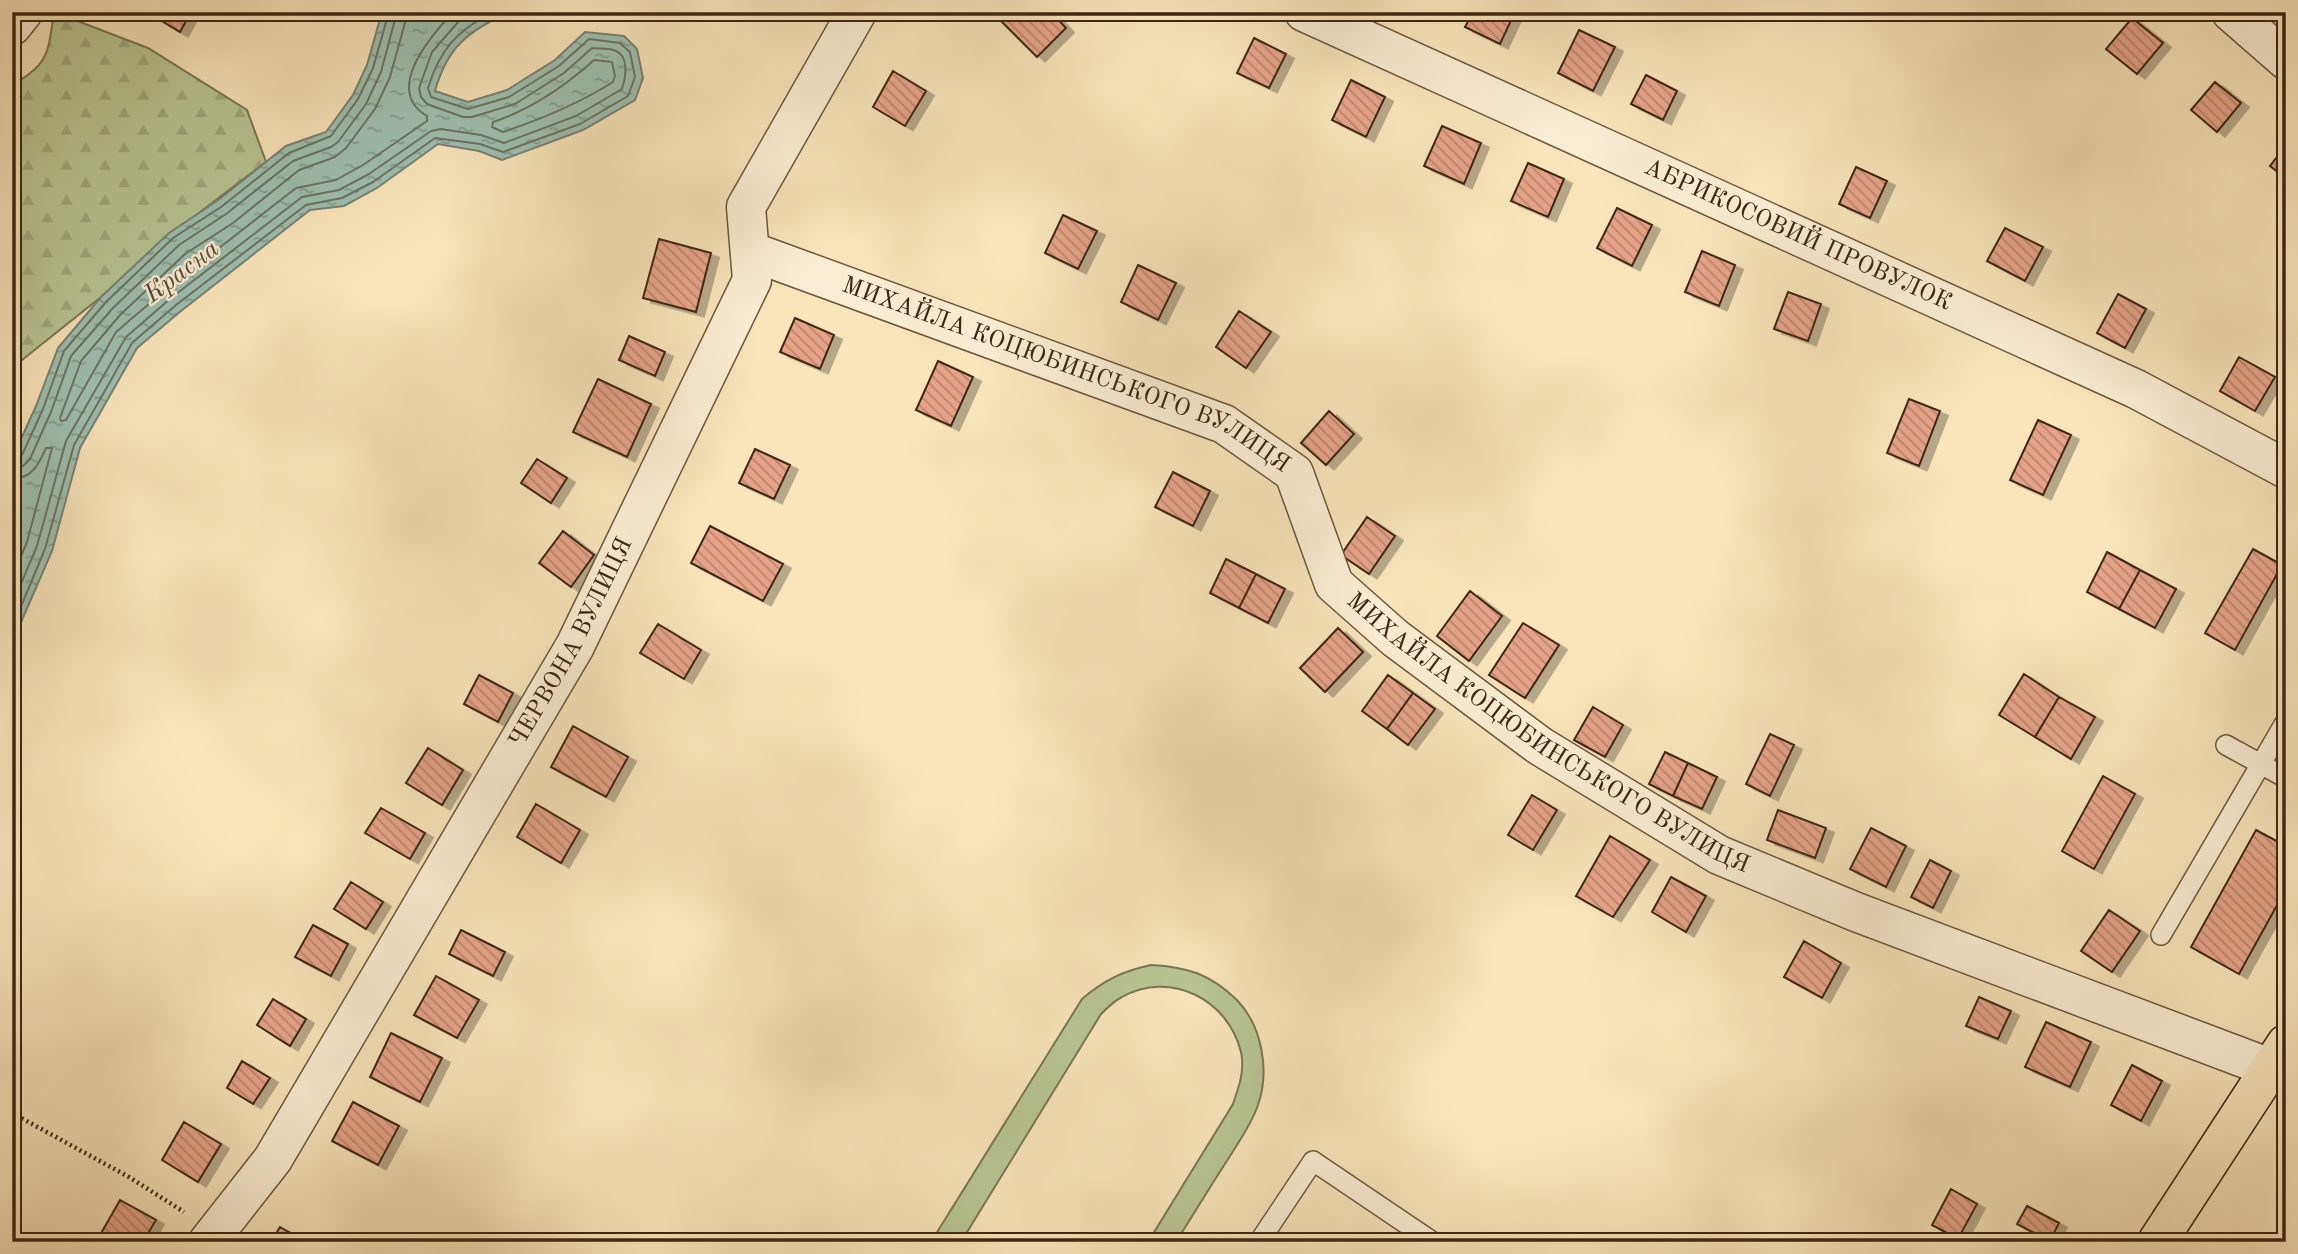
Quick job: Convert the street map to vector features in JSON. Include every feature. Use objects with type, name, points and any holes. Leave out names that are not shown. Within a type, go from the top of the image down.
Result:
[{"type":"main road","points":[[2157,1242],[2278,1056]]},
{"type":"street","points":[[12,26],[23,12]]},
{"type":"street","name":"ЧЕРВОНА ВУЛИЦЯ","points":[[212,1237],[273,1158],[575,646],[752,280],[746,207],[857,12]]},
{"type":"street","name":"АБРИКОСОВИЙ ПРОВУЛОК","points":[[1304,12],[2136,389],[2286,469]]},
{"type":"street","points":[[2231,12],[2286,60]]},
{"type":"street","name":"МИХАЙЛА КОЦЮБИНСЬКОГО ВУЛИЦЯ","points":[[750,251],[1224,425],[1294,473],[1334,584],[1395,638],[1541,746],[1718,855],[1856,912],[2278,1056]]},
{"type":"lane","points":[[2161,935],[2286,721]]},
{"type":"lane","points":[[2226,745],[2286,778]]},
{"type":"lane","points":[[1259,1242],[1312,1161],[1433,1242]]},
{"type":"path","points":[[12,1113],[129,1177],[212,1237]]},
{"type":"green space","points":[[54,12],[148,48],[247,110],[266,162],[191,219],[101,297],[12,368],[12,85],[34,70],[45,56]]},
{"type":"green space","points":[[1151,965],[1187,970],[1208,978],[1227,991],[1246,1011],[1253,1023],[1263,1064],[1262,1092],[1252,1118],[1176,1242],[1148,1242],[1233,1104],[1241,1078],[1242,1059],[1234,1033],[1224,1017],[1210,1004],[1177,989],[1159,987],[1140,989],[1122,997],[1101,1014],[961,1242],[931,1242],[1082,999],[1114,977]]},
{"type":"water","name":"Красна","points":[[382,12],[507,12],[461,42],[440,75],[435,91],[468,102],[507,90],[555,60],[585,32],[624,36],[637,49],[643,78],[635,100],[583,130],[502,160],[479,151],[438,144],[377,188],[344,206],[310,210],[137,348],[80,448],[52,551],[12,643],[12,459],[58,348],[101,297],[169,233],[217,201],[286,146],[326,132],[353,95],[367,65]]},
{"type":"building","points":[[147,12],[191,12],[180,32]]},
{"type":"building","points":[[1010,12],[1051,12],[1066,28],[1037,57],[1001,21]]},
{"type":"building","points":[[1473,12],[1515,12],[1500,44],[1465,27]]},
{"type":"building","points":[[2132,18],[2163,43],[2137,74],[2106,49]]},
{"type":"building","points":[[1579,30],[1615,47],[1593,91],[1558,73]]},
{"type":"building","points":[[1254,38],[1286,54],[1269,88],[1237,73]]},
{"type":"building","points":[[893,71],[926,91],[905,126],[873,107]]},
{"type":"building","points":[[1646,75],[1677,91],[1663,120],[1631,104]]},
{"type":"building","points":[[1351,80],[1385,97],[1366,137],[1332,120]]},
{"type":"building","points":[[2215,82],[2241,103],[2217,132],[2191,110]]},
{"type":"building","points":[[1442,126],[1481,143],[1464,184],[1424,166]]},
{"type":"building","points":[[2286,145],[2286,178],[2270,166]]},
{"type":"building","points":[[1528,163],[1564,179],[1548,217],[1511,201]]},
{"type":"building","points":[[1856,167],[1887,181],[1870,218],[1839,204]]},
{"type":"building","points":[[1617,208],[1652,225],[1632,266],[1597,248]]},
{"type":"building","points":[[1063,215],[1097,231],[1078,269],[1045,253]]},
{"type":"building","points":[[2005,228],[2043,247],[2025,281],[1987,261]]},
{"type":"building","points":[[659,239],[711,253],[696,312],[643,298]]},
{"type":"building","points":[[1702,251],[1735,265],[1719,306],[1685,292]]},
{"type":"building","points":[[1138,265],[1176,283],[1158,320],[1121,302]]},
{"type":"building","points":[[1788,292],[1821,304],[1808,341],[1774,329]]},
{"type":"building","points":[[2118,294],[2146,309],[2125,348],[2097,333]]},
{"type":"building","points":[[1239,311],[1271,332],[1246,368],[1216,347]]},
{"type":"building","points":[[795,318],[834,335],[820,369],[780,352]]},
{"type":"building","points":[[629,336],[665,352],[655,376],[619,360]]},
{"type":"building","points":[[2239,357],[2275,377],[2255,411],[2220,391]]},
{"type":"building","points":[[938,361],[973,377],[951,426],[916,410]]},
{"type":"building","points":[[598,379],[651,404],[627,457],[573,432]]},
{"type":"building","points":[[1909,399],[1940,411],[1919,466],[1887,453]]},
{"type":"building","points":[[1329,411],[1354,434],[1326,465],[1301,443]]},
{"type":"building","points":[[2038,420],[2071,435],[2043,495],[2010,480]]},
{"type":"building","points":[[755,449],[790,465],[774,499],[739,483]]},
{"type":"building","points":[[537,459],[567,478],[551,503],[521,483]]},
{"type":"building","points":[[1173,472],[1210,491],[1193,526],[1155,507]]},
{"type":"building","points":[[1367,517],[1395,536],[1369,574],[1341,555]]},
{"type":"building","points":[[710,526],[783,564],[763,601],[691,563]]},
{"type":"building","points":[[563,531],[594,555],[571,587],[539,563]]},
{"type":"building","points":[[2253,549],[2282,565],[2235,650],[2205,633]]},
{"type":"building","points":[[2107,552],[2140,570],[2119,609],[2087,592]]},
{"type":"building","points":[[1226,559],[1256,574],[1239,608],[1210,593]]},
{"type":"building","points":[[2140,570],[2176,589],[2155,628],[2119,609]]},
{"type":"building","points":[[1256,574],[1285,589],[1268,623],[1239,608]]},
{"type":"building","points":[[1470,591],[1502,616],[1469,661],[1437,636]]},
{"type":"building","points":[[1523,623],[1559,645],[1525,698],[1489,675]]},
{"type":"building","points":[[658,624],[701,650],[684,679],[640,653]]},
{"type":"building","points":[[1338,628],[1363,652],[1325,692],[1300,668]]},
{"type":"building","points":[[2024,674],[2059,697],[2035,737],[1999,715]]},
{"type":"building","points":[[479,675],[513,693],[498,722],[464,704]]},
{"type":"building","points":[[1388,675],[1413,693],[1387,729],[1362,711]]},
{"type":"building","points":[[1413,693],[1435,709],[1408,745],[1387,729]]},
{"type":"building","points":[[2059,697],[2095,717],[2071,759],[2035,737]]},
{"type":"building","points":[[1593,707],[1623,725],[1605,757],[1574,740]]},
{"type":"building","points":[[573,726],[628,757],[606,797],[551,767]]},
{"type":"building","points":[[1770,734],[1794,745],[1770,796],[1746,784]]},
{"type":"building","points":[[428,748],[463,770],[442,805],[406,783]]},
{"type":"building","points":[[1665,752],[1688,763],[1673,796],[1649,784]]},
{"type":"building","points":[[1688,763],[1717,777],[1702,809],[1673,796]]},
{"type":"building","points":[[2103,776],[2135,794],[2094,869],[2062,851]]},
{"type":"building","points":[[1532,795],[1557,810],[1533,850],[1508,835]]},
{"type":"building","points":[[536,804],[580,830],[561,863],[517,837]]},
{"type":"building","points":[[381,808],[425,833],[410,859],[365,833]]},
{"type":"building","points":[[1778,810],[1826,828],[1815,858],[1767,840]]},
{"type":"building","points":[[1871,828],[1906,846],[1886,887],[1850,869]]},
{"type":"building","points":[[2256,830],[2286,846],[2286,889],[2239,974],[2191,947]]},
{"type":"building","points":[[1610,836],[1650,860],[1613,917],[1576,896]]},
{"type":"building","points":[[1930,860],[1951,871],[1933,908],[1911,897]]},
{"type":"building","points":[[1671,877],[1706,896],[1686,932],[1652,912]]},
{"type":"building","points":[[351,882],[383,902],[366,929],[334,909]]},
{"type":"building","points":[[2109,910],[2140,931],[2112,972],[2081,951]]},
{"type":"building","points":[[313,925],[348,944],[331,976],[295,957]]},
{"type":"building","points":[[461,930],[505,952],[493,976],[449,954]]},
{"type":"building","points":[[1804,941],[1841,963],[1822,998],[1784,977]]},
{"type":"building","points":[[436,976],[479,1000],[457,1038],[414,1015]]},
{"type":"building","points":[[1979,997],[2011,1011],[1998,1039],[1966,1026]]},
{"type":"building","points":[[273,999],[306,1019],[290,1046],[257,1025]]},
{"type":"building","points":[[2046,1022],[2091,1042],[2070,1087],[2025,1067]]},
{"type":"building","points":[[391,1033],[442,1058],[420,1102],[370,1077]]},
{"type":"building","points":[[242,1061],[270,1078],[253,1104],[227,1088]]},
{"type":"building","points":[[2132,1065],[2162,1081],[2141,1121],[2111,1105]]},
{"type":"building","points":[[353,1102],[399,1126],[378,1165],[332,1141]]},
{"type":"building","points":[[184,1122],[221,1144],[198,1182],[162,1160]]},
{"type":"building","points":[[1951,1189],[1977,1204],[1958,1239],[1932,1225]]},
{"type":"building","points":[[120,1200],[156,1220],[143,1242],[96,1242]]},
{"type":"building","points":[[2027,1206],[2059,1223],[2050,1241],[2017,1224]]},
{"type":"building","points":[[280,1227],[306,1242],[271,1242]]}]
